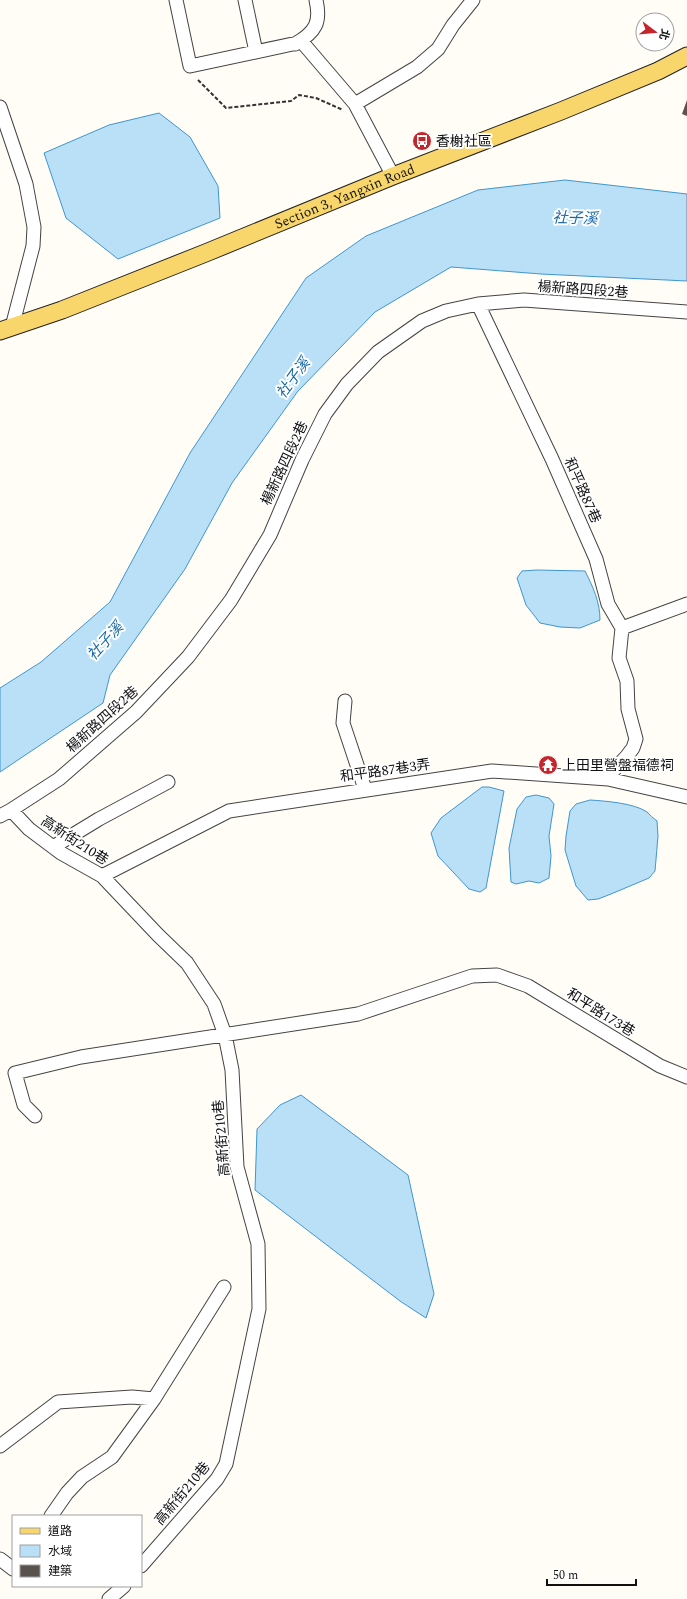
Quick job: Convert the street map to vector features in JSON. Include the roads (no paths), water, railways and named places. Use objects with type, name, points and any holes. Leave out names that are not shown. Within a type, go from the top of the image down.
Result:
[{"type":"main road","name":"Section 3, Yangxin Road","points":[[6,329],[62,310],[392,176],[561,111],[658,71],[687,56]]},
{"type":"street","points":[[176,0],[190,66],[302,42],[355,104],[392,176]]},
{"type":"street","points":[[245,0],[256,52]]},
{"type":"street","points":[[296,44],[304,39],[317,25],[319,14],[316,0]]},
{"type":"street","points":[[355,104],[417,66],[438,49],[453,25],[473,0]]},
{"type":"street","points":[[0,107],[26,184],[34,228],[33,246],[6,329]]},
{"type":"street","name":"楊新路四段2巷","points":[[6,813],[59,778],[136,712],[188,657],[231,600],[270,535],[302,460],[325,414],[347,384],[378,352],[422,321],[446,311],[478,304],[524,300],[687,312]]},
{"type":"street","name":"和平路87巷","points":[[478,304],[552,459],[584,531],[596,559],[608,604],[622,628]]},
{"type":"street","points":[[608,779],[633,748],[636,739],[628,709],[627,681],[619,658],[622,628],[687,604]]},
{"type":"street","points":[[345,701],[343,723],[365,789]]},
{"type":"street","name":"和平路87巷3弄","points":[[102,876],[229,810],[492,771],[608,779],[687,797]]},
{"type":"street","points":[[53,847],[99,819],[168,782]]},
{"type":"street","name":"高新街210巷","points":[[6,813],[62,854],[102,876],[187,963],[214,1004],[225,1035],[232,1070],[237,1167],[258,1244],[259,1309],[226,1464],[217,1479],[142,1565]]},
{"type":"street","name":"和平路173巷","points":[[225,1035],[358,1014],[472,976],[497,974],[528,986],[660,1066],[687,1077]]},
{"type":"street","points":[[35,1116],[24,1105],[15,1073],[81,1057],[225,1035]]},
{"type":"street","points":[[52,1515],[67,1493],[82,1477],[112,1457],[154,1399],[224,1287]]},
{"type":"street","points":[[0,1446],[58,1402],[132,1397],[154,1399]]},
{"type":"street","points":[[0,1559],[12,1568]]},
{"type":"street","points":[[109,1599],[123,1587]]},
{"type":"water","points":[[159,113],[190,137],[218,186],[220,218],[118,259],[66,218],[44,153],[109,125]]},
{"type":"water","name":"社子溪","points":[[565,180],[687,194],[687,281],[541,274],[451,267],[375,312],[298,391],[232,483],[185,569],[110,675],[103,703],[0,772],[0,688],[41,662],[110,602],[190,453],[306,278],[366,236],[478,190]]},
{"type":"water","points":[[522,571],[585,571],[597,601],[600,620],[580,628],[560,627],[540,623],[526,605],[517,578]]},
{"type":"water","points":[[482,787],[489,787],[504,791],[486,888],[480,892],[469,889],[438,856],[431,833],[441,818]]},
{"type":"water","points":[[536,795],[549,798],[554,804],[549,836],[551,856],[549,878],[539,883],[529,881],[516,884],[511,882],[509,848],[517,809],[526,797]]},
{"type":"water","points":[[590,800],[635,806],[647,812],[657,821],[658,836],[655,871],[649,878],[598,899],[588,900],[576,886],[565,850],[570,811],[576,804]]},
{"type":"water","points":[[301,1095],[408,1175],[434,1294],[426,1318],[400,1301],[255,1190],[257,1129],[280,1105]]},
{"type":"place","name":"香榭社區","points":[[422,141]]},
{"type":"place","name":"上田里營盤福德祠","points":[[548,765]]}]
